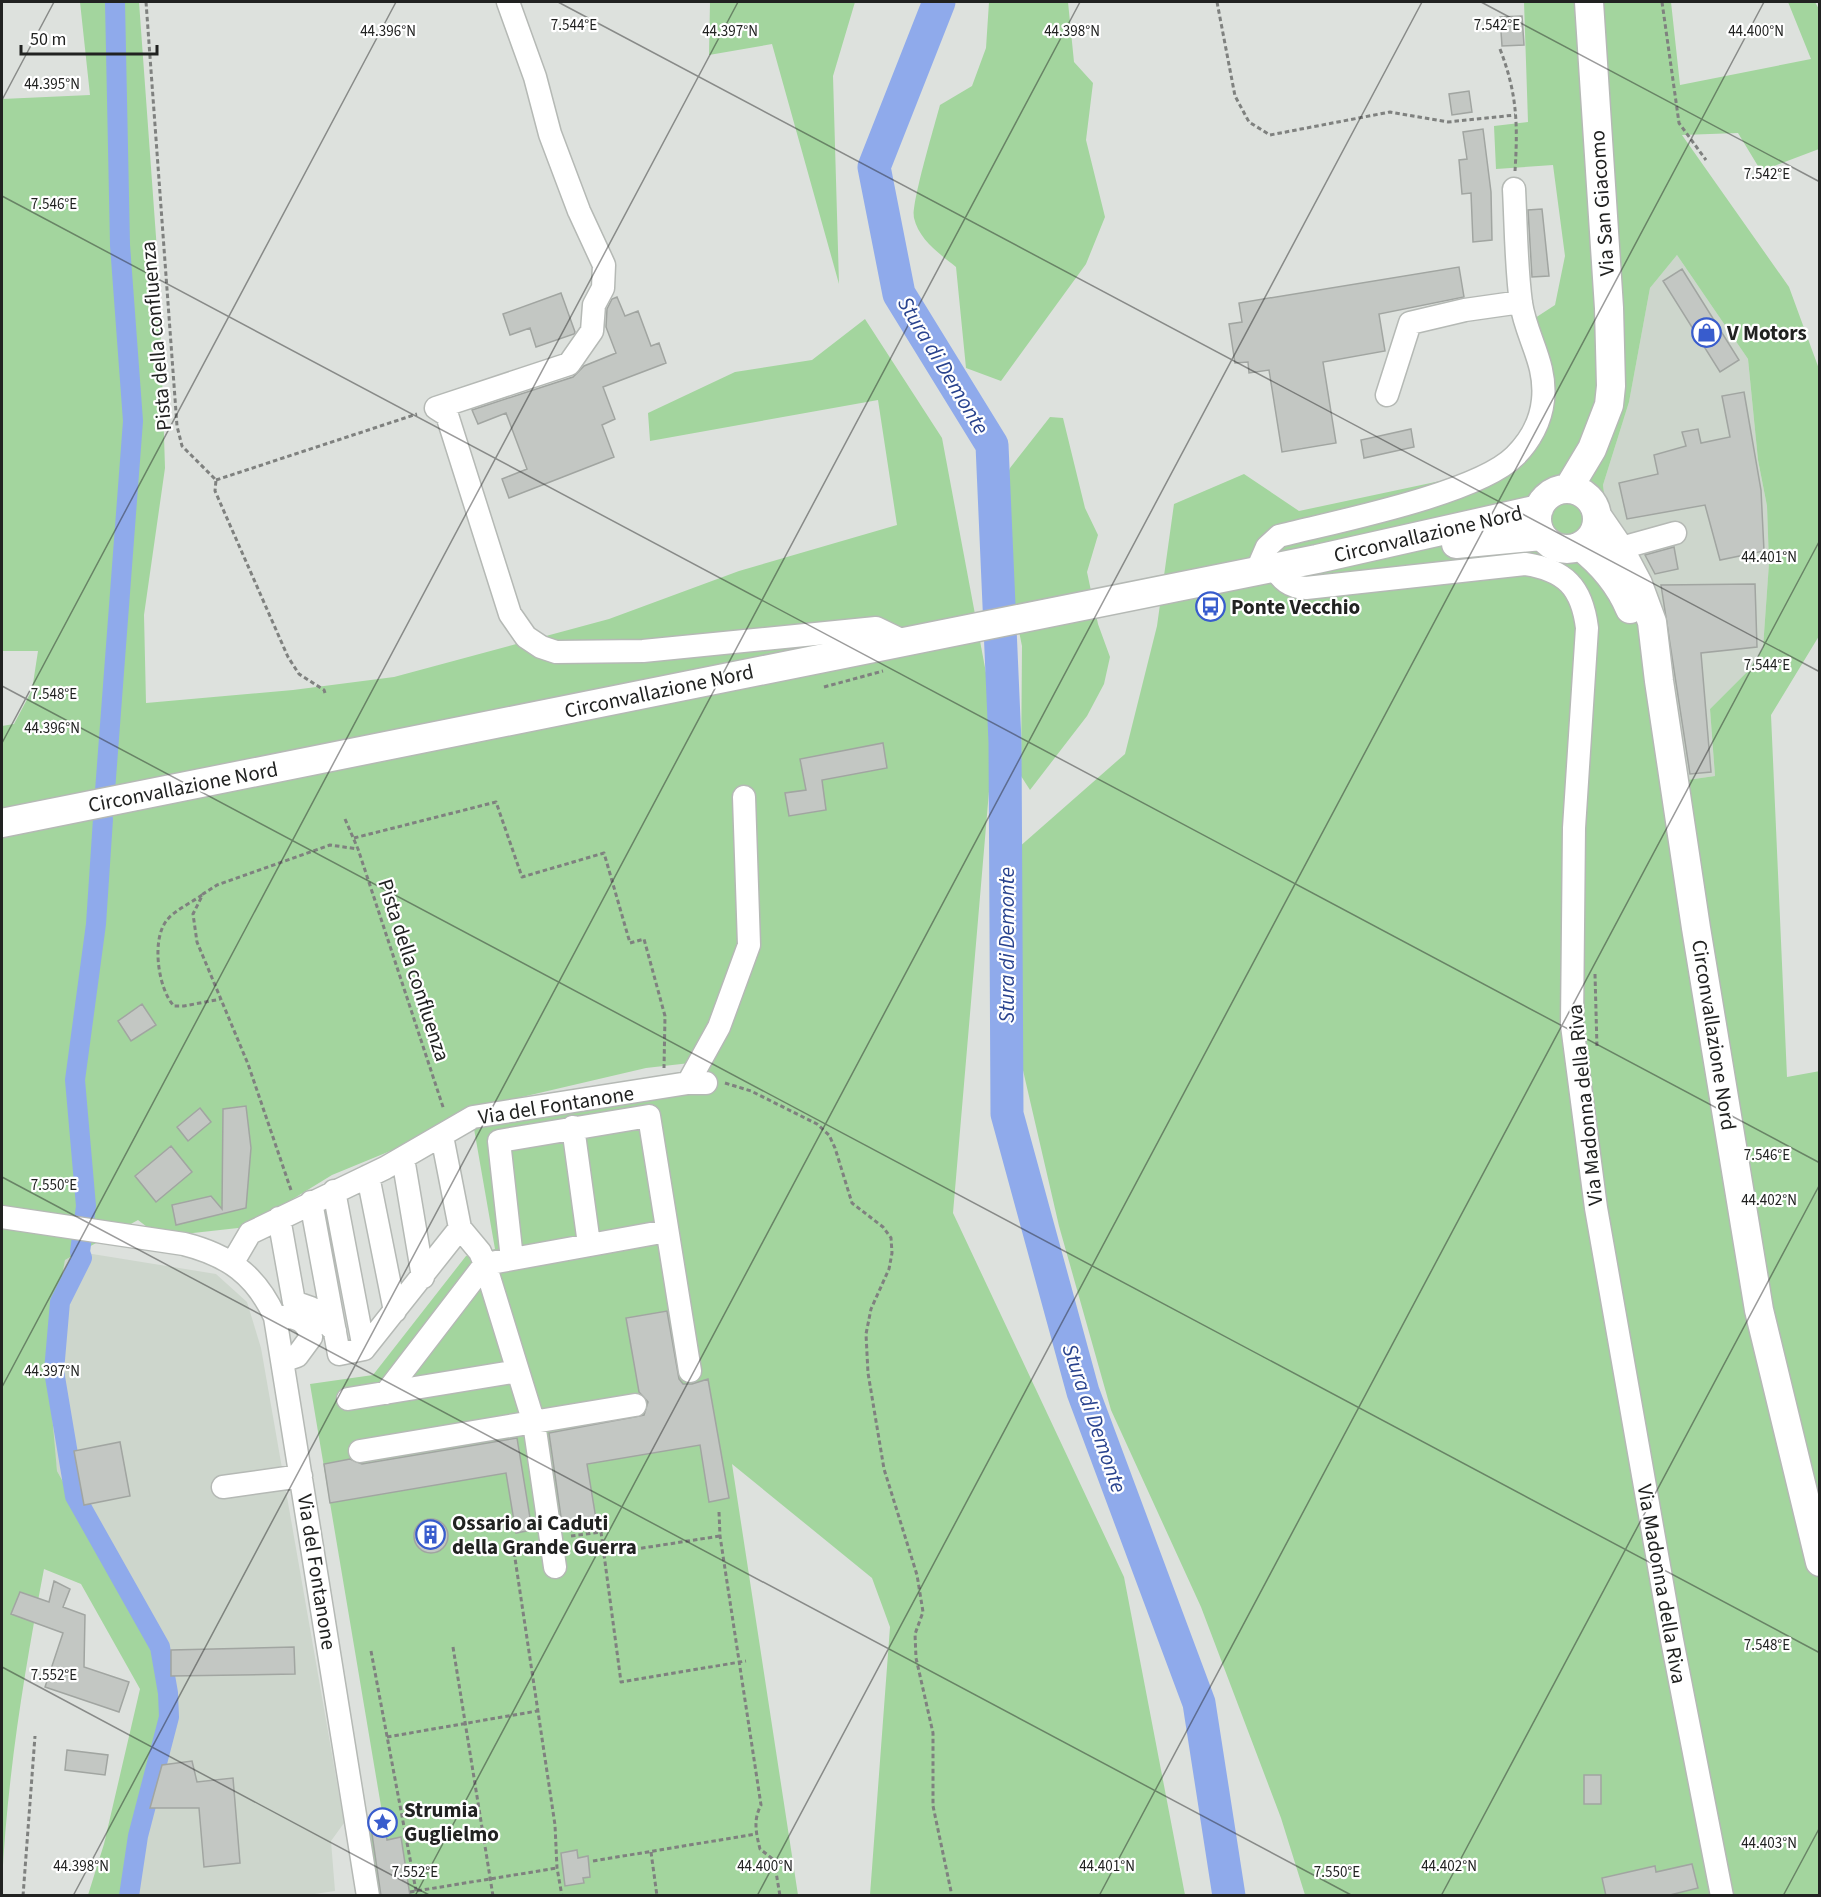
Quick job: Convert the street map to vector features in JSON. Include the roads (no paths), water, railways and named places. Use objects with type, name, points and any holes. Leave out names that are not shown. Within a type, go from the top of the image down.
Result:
[{"type":"main road","name":"Via San Giacomo","points":[[1586,502],[1592,449],[1609,405],[1609,308],[1589,2]]},
{"type":"main road","points":[[1551,494],[1586,502],[1594,534],[1584,549],[1555,547],[1541,522],[1551,494]]},
{"type":"main road","name":"Circonvallazione Nord","points":[[1586,502],[1619,548],[1638,584],[1652,622],[1659,681],[1759,1310],[1820,1562]]},
{"type":"main road","name":"Circonvallazione Nord","points":[[2,823],[1169,587],[1317,559],[1541,522]]},
{"type":"main road","name":"Circonvallazione Nord","points":[[1584,549],[1608,572],[1623,593],[1659,681]]},
{"type":"street","points":[[507,2],[535,78],[550,134],[579,211],[604,265],[603,288],[594,304],[592,331],[569,364],[436,408],[447,415],[510,614],[526,637],[541,647],[556,652],[643,651],[876,628],[903,641]]},
{"type":"street","points":[[1265,569],[1266,547],[1279,536],[1376,512],[1459,486],[1496,470],[1514,457],[1529,439],[1539,420],[1543,399],[1537,350],[1526,325],[1521,302],[1514,189]]},
{"type":"street","points":[[1387,394],[1410,323],[1465,310],[1521,302]]},
{"type":"street","points":[[1584,549],[1602,553],[1675,533]]},
{"type":"street","name":"Via Madonna della Riva","points":[[1265,569],[1288,583],[1306,588],[1525,564],[1545,567],[1562,576],[1576,590],[1585,608],[1587,628],[1574,828],[1572,1025],[1596,1208],[1672,1640],[1722,1896]]},
{"type":"street","name":"Via del Fontanone","points":[[233,1262],[250,1233],[403,1158],[473,1117],[697,1083],[749,945],[744,797]]},
{"type":"street","points":[[512,1259],[499,1141],[648,1116],[690,1371]]},
{"type":"street","points":[[573,1127],[590,1244]]},
{"type":"street","points":[[447,1134],[460,1228],[480,1252],[485,1264],[534,1423],[555,1567]]},
{"type":"street","points":[[403,1158],[423,1277]]},
{"type":"street","points":[[368,1176],[395,1311]]},
{"type":"street","points":[[334,1191],[364,1349]]},
{"type":"street","points":[[295,1210],[335,1331],[339,1354],[364,1349],[460,1228]]},
{"type":"street","points":[[295,1210],[294,1302],[311,1308],[335,1331]]},
{"type":"street","name":"Via del Fontanone","points":[[2,1217],[184,1244],[209,1250],[233,1262],[253,1279],[266,1297],[275,1317],[283,1361],[368,1896]]},
{"type":"street","points":[[386,1393],[485,1264],[667,1231]]},
{"type":"street","points":[[275,1317],[300,1319],[308,1327],[311,1337],[297,1356],[283,1361]]},
{"type":"street","points":[[348,1399],[518,1371]]},
{"type":"street","points":[[360,1451],[635,1405]]},
{"type":"street","points":[[223,1487],[301,1476]]},
{"type":"waterway","points":[[105,791],[133,421],[120,245],[115,2]]},
{"type":"waterway","name":"Stura di Demonte","points":[[939,2],[874,167],[899,294],[992,445],[1005,742],[1007,1114],[1083,1392],[1199,1703],[1229,1896]]},
{"type":"waterway","points":[[103,819],[96,924],[75,1080],[86,1206],[80,1252],[82,1258],[60,1302],[54,1371],[75,1496],[160,1647],[168,1693],[169,1717],[138,1836],[129,1896]]},
{"type":"place","name":"V Motors","points":[[1706,333]]},
{"type":"place","name":"Ponte Vecchio","points":[[1210,607]]},
{"type":"place","name":"Ossario ai Caduti della Grande Guerra","points":[[431,1535]]},
{"type":"place","name":"Strumia Guglielmo","points":[[383,1822]]}]
